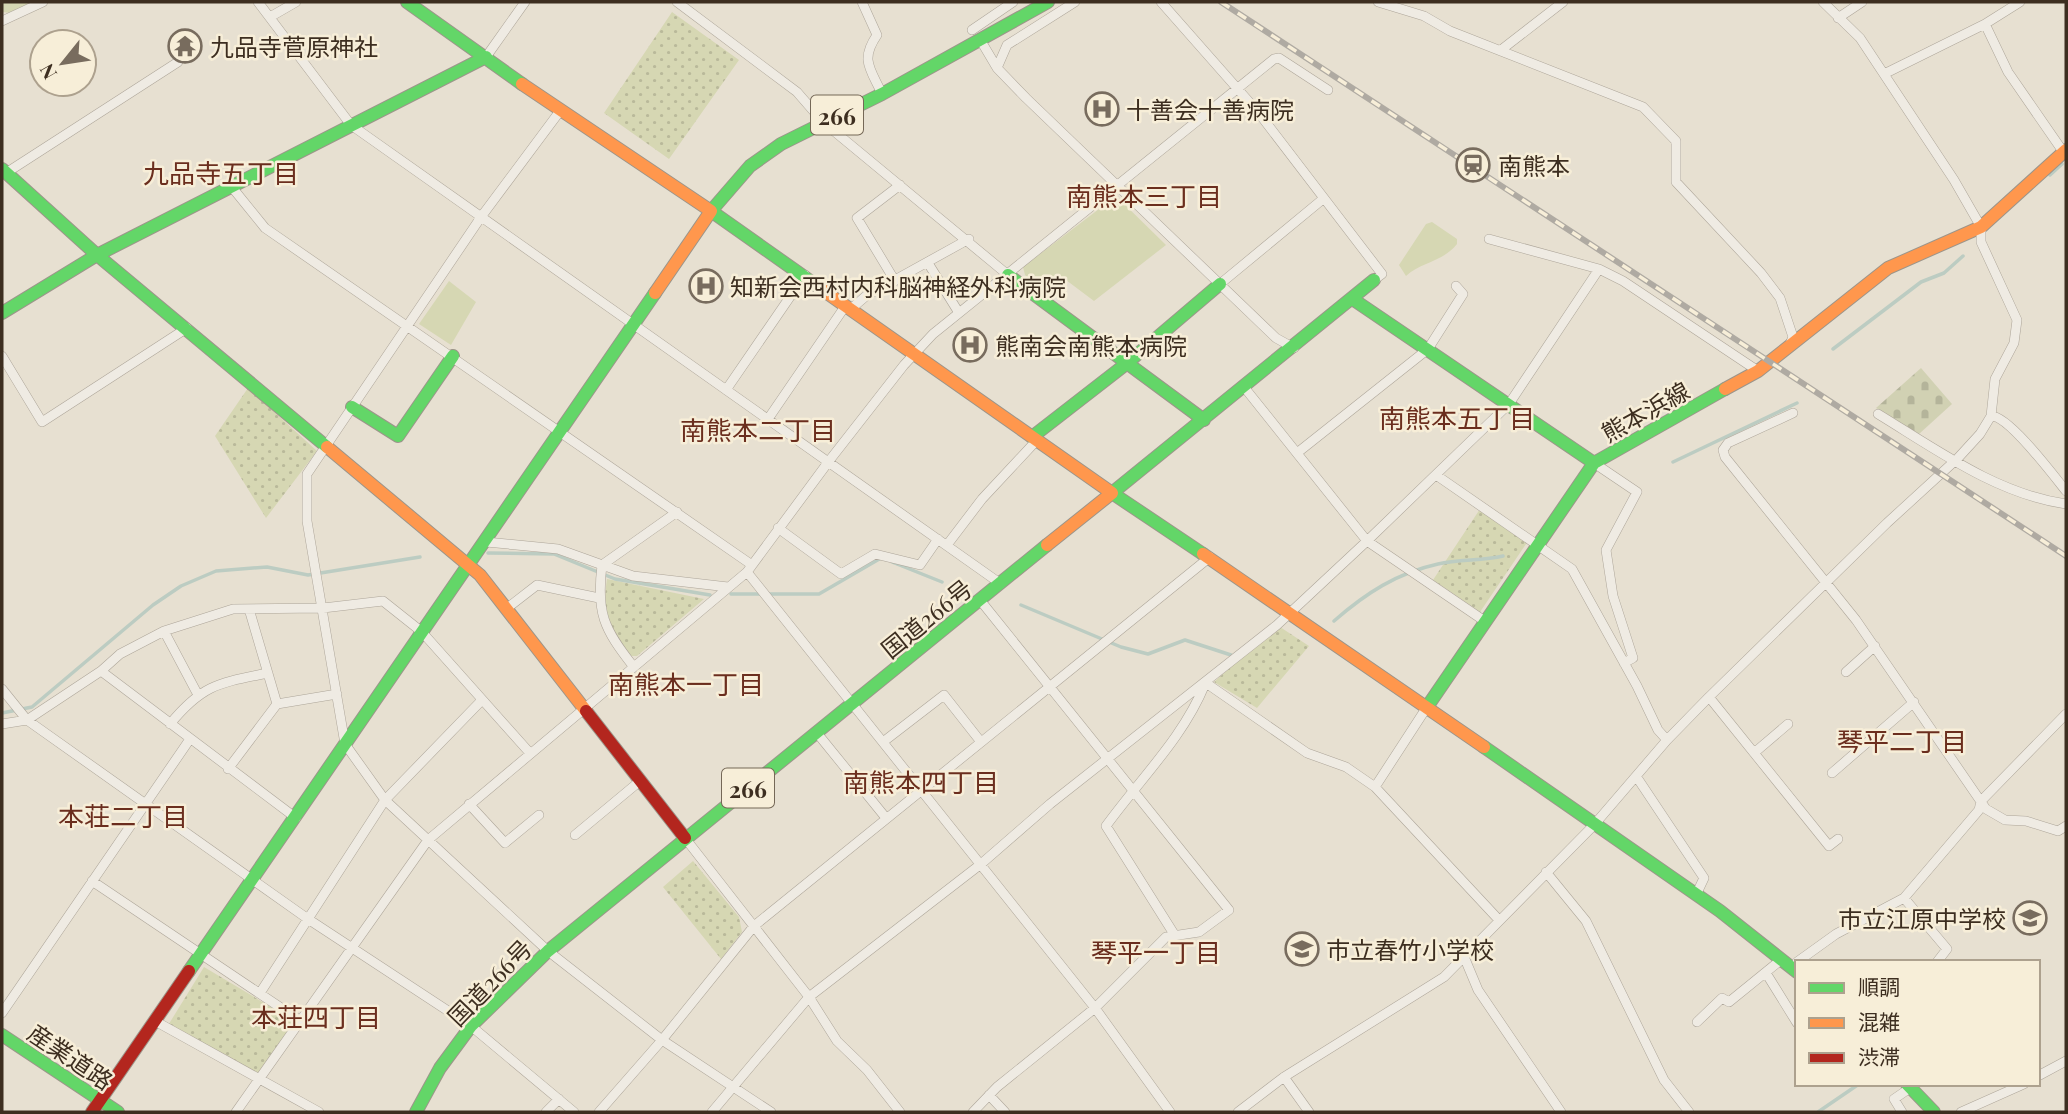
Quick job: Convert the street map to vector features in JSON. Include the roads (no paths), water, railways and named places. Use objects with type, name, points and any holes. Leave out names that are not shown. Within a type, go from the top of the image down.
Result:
[{"type":"main road","points":[[407,2],[561,111],[850,306],[1112,493],[1292,613],[1793,964]]},
{"type":"main road","name":"266","points":[[711,211],[750,166],[781,144],[882,94],[1048,2]]},
{"type":"main road","points":[[2,313],[97,255],[486,57]]},
{"type":"main road","name":"熊本浜線","points":[[1354,300],[1594,463],[1758,371],[1888,268],[1981,228],[2064,155]]},
{"type":"main road","points":[[4,171],[97,255],[480,575],[685,838]]},
{"type":"main road","points":[[92,1112],[711,211]]},
{"type":"main road","points":[[1008,275],[1204,421]]},
{"type":"main road","points":[[1112,493],[1354,300],[1374,280]]},
{"type":"main road","points":[[1035,438],[1220,284]]},
{"type":"main road","points":[[352,407],[398,436],[453,356]]},
{"type":"main road","points":[[1427,707],[1594,463]]},
{"type":"main road","name":"国道266号","points":[[416,1112],[440,1069],[471,1026],[548,951],[1112,493]]},
{"type":"main road","name":"産業道路","points":[[2,1035],[118,1112]]},
{"type":"main road","points":[[1913,1087],[1934,1112]]},
{"type":"street","points":[[2,21],[43,2]]},
{"type":"street","points":[[258,2],[351,125],[1001,584]]},
{"type":"street","points":[[270,17],[296,2]]},
{"type":"street","points":[[486,57],[525,2]]},
{"type":"street","points":[[677,2],[797,92],[823,122],[969,239],[1008,275]]},
{"type":"street","points":[[862,2],[877,35],[867,50],[866,59],[882,94]]},
{"type":"street","points":[[972,30],[1013,2]]},
{"type":"street","points":[[997,68],[1007,45],[1075,2]]},
{"type":"street","points":[[1161,2],[1238,87],[1382,274],[1374,280]]},
{"type":"street","points":[[1378,2],[1424,16],[1450,31],[1643,107],[1676,141],[1676,182],[1761,273],[1780,298],[1793,337],[1788,349]]},
{"type":"street","points":[[1501,50],[1563,2]]},
{"type":"street","points":[[1238,1112],[1284,1077],[1444,977],[1465,959],[1499,920],[1594,825],[1667,740],[1826,583],[1955,461],[1980,434],[1991,416],[1997,374],[2014,343],[2017,320],[1980,242],[1981,228],[1954,180],[1860,38],[1823,2]]},
{"type":"street","points":[[1838,18],[1862,2]]},
{"type":"street","points":[[1884,74],[1985,24],[2020,2]]},
{"type":"street","points":[[1985,24],[2008,72],[2064,155]]},
{"type":"street","points":[[981,41],[997,68],[1276,338],[1294,348]]},
{"type":"street","points":[[236,1112],[428,840],[528,752],[749,568],[914,353],[1116,184],[1238,87],[1279,58],[1328,90]]},
{"type":"street","points":[[4,171],[178,62]]},
{"type":"street","points":[[561,111],[481,217],[406,324],[307,474],[307,521],[345,744],[386,800],[548,951],[662,1040],[771,1112]]},
{"type":"street","points":[[231,186],[265,228],[677,512],[749,568],[853,704],[1095,1008],[1170,1112]]},
{"type":"street","points":[[895,281],[857,218],[900,186]]},
{"type":"street","points":[[1220,284],[1323,199]]},
{"type":"street","points":[[768,419],[850,306],[969,239]]},
{"type":"street","points":[[1489,239],[1600,269],[1623,281],[1758,371]]},
{"type":"street","points":[[928,263],[959,313]]},
{"type":"street","points":[[712,1112],[809,997],[981,864],[1292,613],[1509,404],[1600,269]]},
{"type":"street","points":[[726,390],[805,275]]},
{"type":"street","points":[[1297,453],[1428,349],[1463,294],[1456,286]]},
{"type":"street","points":[[2,356],[42,422],[187,328]]},
{"type":"street","points":[[1244,387],[1367,541],[1486,622]]},
{"type":"street","points":[[1793,413],[1728,443],[1723,454],[1875,646],[1986,809],[2005,820],[2026,821],[2058,831],[2066,827]]},
{"type":"street","points":[[1878,414],[1955,461],[2018,493],[2066,504]]},
{"type":"street","points":[[1991,416],[2001,418],[2066,491]]},
{"type":"street","points":[[947,545],[982,499],[1035,438]]},
{"type":"street","points":[[1594,463],[1637,492],[1606,550],[1613,596],[1633,658],[1625,663]]},
{"type":"street","points":[[1436,475],[1572,569],[1625,663],[1658,730],[1667,740]]},
{"type":"street","points":[[633,666],[607,631],[599,598],[602,565],[677,512]]},
{"type":"street","points":[[778,528],[841,574],[875,554],[920,565],[938,539]]},
{"type":"street","points":[[486,542],[558,549],[633,576],[728,587]]},
{"type":"street","points":[[599,1112],[662,1040],[754,926],[1210,558]]},
{"type":"street","points":[[506,608],[537,585],[599,598]]},
{"type":"street","points":[[973,1112],[989,1095],[1095,1008],[1166,937],[1174,934],[1189,936],[1199,932],[1229,910],[981,600]]},
{"type":"street","points":[[2,724],[27,720],[101,671],[120,653],[164,631],[233,609],[323,608],[383,601],[422,632],[528,752]]},
{"type":"street","points":[[249,609],[277,704]]},
{"type":"street","points":[[164,631],[198,695]]},
{"type":"street","points":[[1846,672],[1875,646]]},
{"type":"street","points":[[101,671],[296,818]]},
{"type":"street","points":[[170,724],[190,699],[218,683],[268,673]]},
{"type":"street","points":[[1206,683],[1307,753],[1346,767],[1375,787],[1418,837],[1464,879],[1499,920]]},
{"type":"street","points":[[1174,934],[1107,826],[1170,746],[1195,708],[1206,683]]},
{"type":"street","points":[[2,689],[6,702],[27,720],[308,919],[471,1026],[574,1112]]},
{"type":"street","points":[[228,769],[277,704],[337,694]]},
{"type":"street","points":[[883,742],[944,695],[981,742]]},
{"type":"street","points":[[1709,697],[1829,846],[1838,839]]},
{"type":"street","points":[[260,993],[386,800],[482,700]]},
{"type":"street","points":[[1832,773],[1914,702]]},
{"type":"street","points":[[1375,787],[1427,707]]},
{"type":"street","points":[[1799,960],[1836,934],[1904,898],[1979,810],[1980,801],[2066,714]]},
{"type":"street","points":[[1754,753],[1788,724]]},
{"type":"street","points":[[817,733],[886,818]]},
{"type":"street","points":[[2,1013],[144,803],[190,740]]},
{"type":"street","points":[[1636,776],[1704,878],[1696,895]]},
{"type":"street","points":[[575,835],[640,781]]},
{"type":"street","points":[[469,804],[505,843],[539,815]]},
{"type":"street","points":[[685,838],[809,997],[838,1041],[867,1070],[900,1112]]},
{"type":"street","points":[[1546,872],[1586,922],[1664,1080],[1689,1112]]},
{"type":"street","points":[[92,881],[299,1020]]},
{"type":"street","points":[[1904,898],[1948,949],[1939,960]]},
{"type":"street","points":[[1465,959],[1478,990],[1561,1112]]},
{"type":"street","points":[[1698,1022],[1723,998],[1729,1002],[1766,973],[1793,964]]},
{"type":"street","points":[[1766,973],[1795,1021]]},
{"type":"street","points":[[155,1021],[319,1112]]},
{"type":"street","points":[[2040,1075],[2066,1060]]},
{"type":"street","points":[[1284,1077],[1309,1112]]},
{"type":"street","points":[[1961,1112],[2020,1086]]},
{"type":"street","points":[[1902,1112],[1895,1099],[1913,1087]]},
{"type":"street","points":[[989,1095],[1005,1112]]},
{"type":"street","points":[[545,1112],[559,1099]]},
{"type":"waterway","points":[[2050,175],[2062,164]]},
{"type":"waterway","points":[[1833,349],[1921,282],[1944,273],[1963,256]]},
{"type":"waterway","points":[[1673,462],[1797,403]]},
{"type":"waterway","points":[[488,553],[554,554],[615,579],[710,595]]},
{"type":"waterway","points":[[1334,621],[1370,593],[1409,573],[1446,562],[1503,556]]},
{"type":"waterway","points":[[2,713],[32,707],[153,605],[181,586],[216,571],[267,567],[308,575],[420,557]]},
{"type":"waterway","points":[[731,594],[819,594],[881,558]]},
{"type":"waterway","points":[[892,562],[942,582]]},
{"type":"waterway","points":[[1021,605],[1121,647],[1148,654],[1185,640],[1231,655]]},
{"type":"waterway","points":[[1818,1112],[1856,1086]]},
{"type":"railway","points":[[1221,2],[2066,556]]},
{"type":"place","name":"九品寺菅原神社","points":[[185,46]]},
{"type":"place","name":"十善会十善病院","points":[[1102,109]]},
{"type":"place","name":"南熊本","points":[[1473,165]]},
{"type":"place","name":"知新会西村内科脳神経外科病院","points":[[706,286]]},
{"type":"place","name":"熊南会南熊本病院","points":[[970,345]]},
{"type":"place","name":"市立江原中学校","points":[[2030,918]]},
{"type":"place","name":"市立春竹小学校","points":[[1302,949]]},
{"type":"district","name":"九品寺五丁目","points":[[221,172]]},
{"type":"district","name":"南熊本三丁目","points":[[1144,195]]},
{"type":"district","name":"南熊本五丁目","points":[[1457,417]]},
{"type":"district","name":"南熊本二丁目","points":[[758,429]]},
{"type":"district","name":"南熊本一丁目","points":[[686,683]]},
{"type":"district","name":"琴平二丁目","points":[[1902,740]]},
{"type":"district","name":"南熊本四丁目","points":[[921,781]]},
{"type":"district","name":"本荘二丁目","points":[[123,815]]},
{"type":"district","name":"琴平一丁目","points":[[1156,951]]},
{"type":"district","name":"本荘四丁目","points":[[316,1016]]}]
